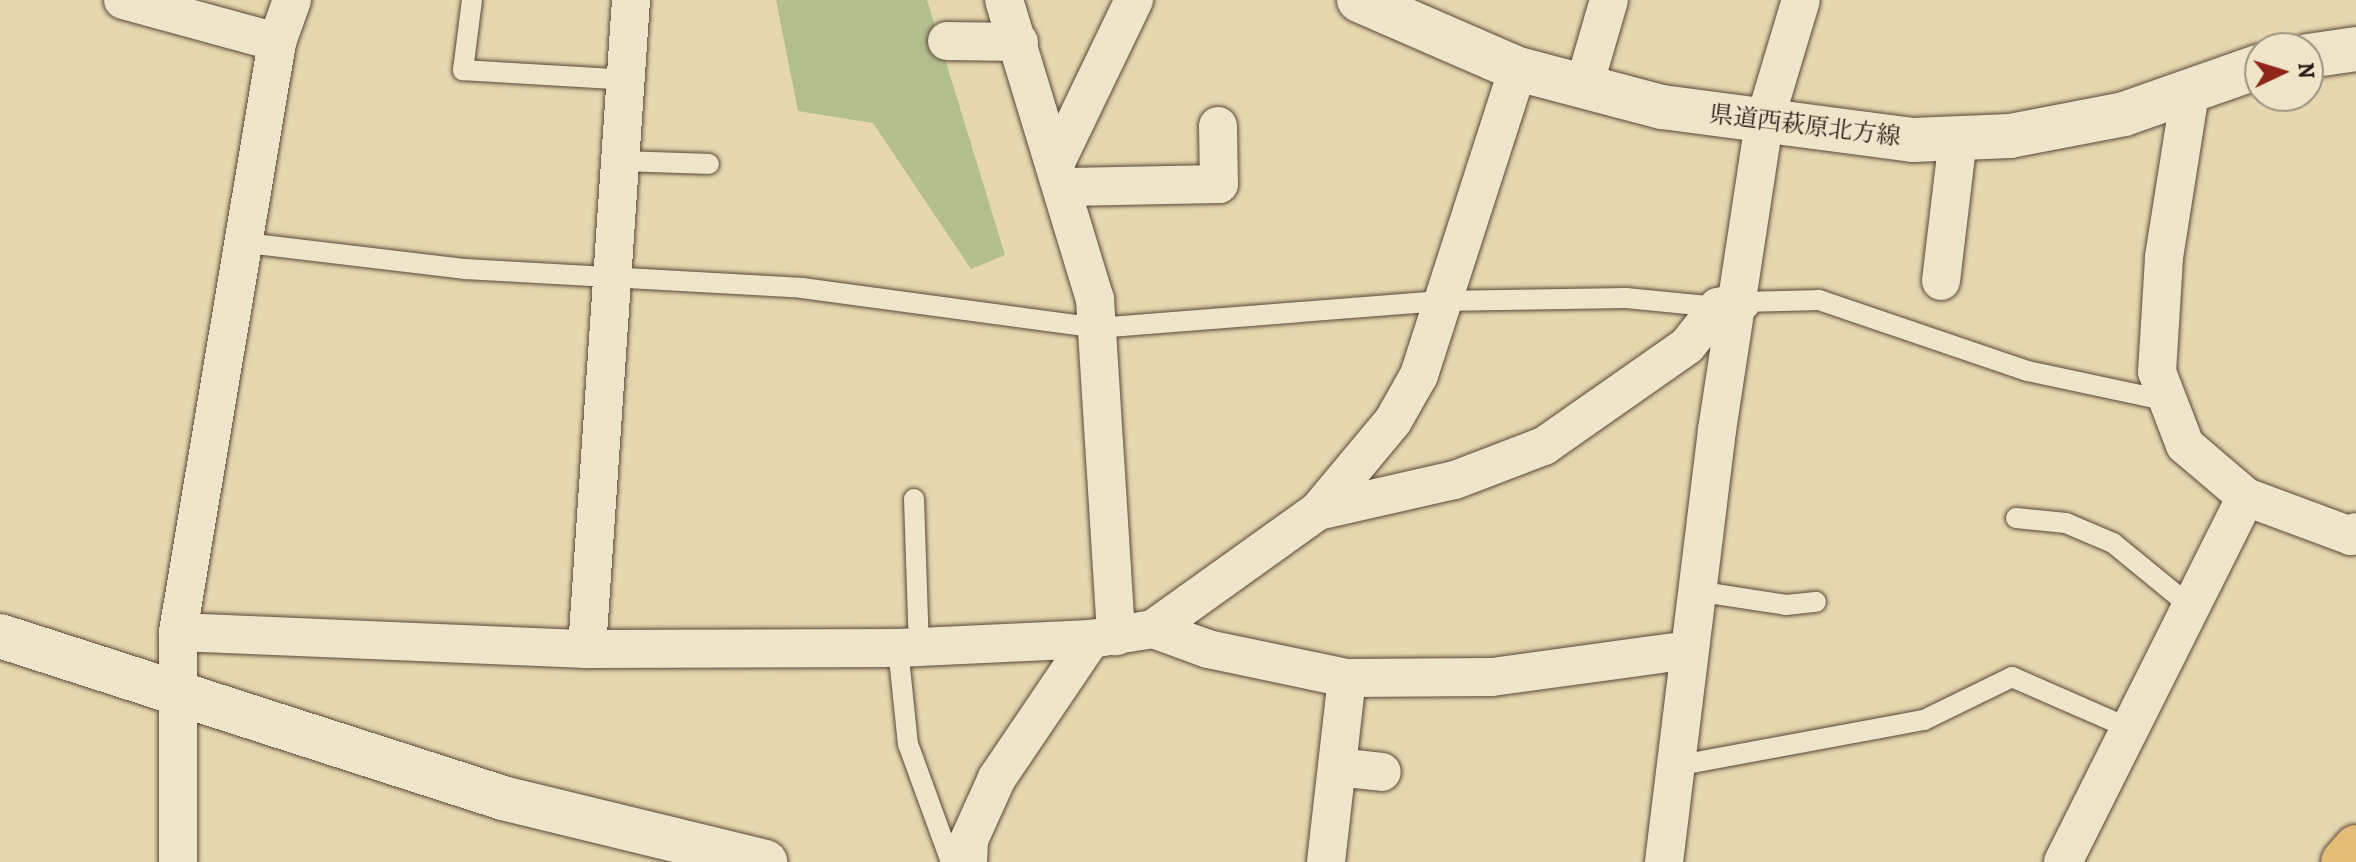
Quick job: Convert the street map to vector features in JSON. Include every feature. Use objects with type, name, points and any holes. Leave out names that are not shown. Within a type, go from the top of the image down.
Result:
[{"type":"main road","name":"県道西萩原北方線","points":[[1369,2],[1518,69],[1584,86],[1764,123],[1913,140],[1958,138],[2124,114],[2244,72]]},
{"type":"main road","points":[[2324,54],[2356,49]]},
{"type":"main road","points":[[0,636],[503,798],[765,862]]},
{"type":"main road","points":[[2343,862],[2356,847]]},
{"type":"street","points":[[123,0],[277,42]]},
{"type":"street","points":[[178,862],[178,632],[247,243],[277,42],[292,0]]},
{"type":"street","points":[[587,649],[629,80],[631,0]]},
{"type":"street","points":[[968,862],[969,840],[997,778],[1104,638],[1097,328],[1061,173],[1004,0]]},
{"type":"street","points":[[1061,173],[1134,0]]},
{"type":"street","points":[[1584,86],[1609,0]]},
{"type":"street","points":[[1664,862],[1729,304],[1764,123],[1801,0]]},
{"type":"street","points":[[947,41],[1019,42]]},
{"type":"street","points":[[178,632],[587,649],[908,648],[1104,638],[1153,629],[1318,511],[1393,421],[1419,375],[1518,69]]},
{"type":"street","points":[[2190,93],[2164,258],[2157,372],[2185,445],[2246,497],[2351,536],[2356,532]]},
{"type":"street","points":[[1061,173],[1219,184],[1218,126]]},
{"type":"street","points":[[1941,281],[1958,138]]},
{"type":"street","points":[[1318,511],[1455,480],[1544,446],[1687,346],[1729,304]]},
{"type":"street","points":[[2063,862],[2246,497]]},
{"type":"street","points":[[1153,629],[1208,649],[1347,678],[1492,677],[1689,650]]},
{"type":"street","points":[[1326,862],[1347,678]]},
{"type":"street","points":[[1337,767],[1382,772]]},
{"type":"lane","points":[[472,0],[463,70],[629,80]]},
{"type":"lane","points":[[623,161],[709,164]]},
{"type":"lane","points":[[247,243],[372,261],[802,288],[1097,328],[1441,301],[1626,298],[1729,304],[1819,300],[2028,371],[2168,401]]},
{"type":"lane","points":[[914,499],[908,744],[951,862]]},
{"type":"lane","points":[[2016,518],[2066,523],[2113,543],[2190,606]]},
{"type":"lane","points":[[1696,591],[1786,605],[1816,602]]},
{"type":"lane","points":[[1675,766],[1924,720],[2012,677],[2131,729]]},
{"type":"green space","points":[[776,0],[927,0],[1005,255],[971,269],[873,123],[798,111]]}]
